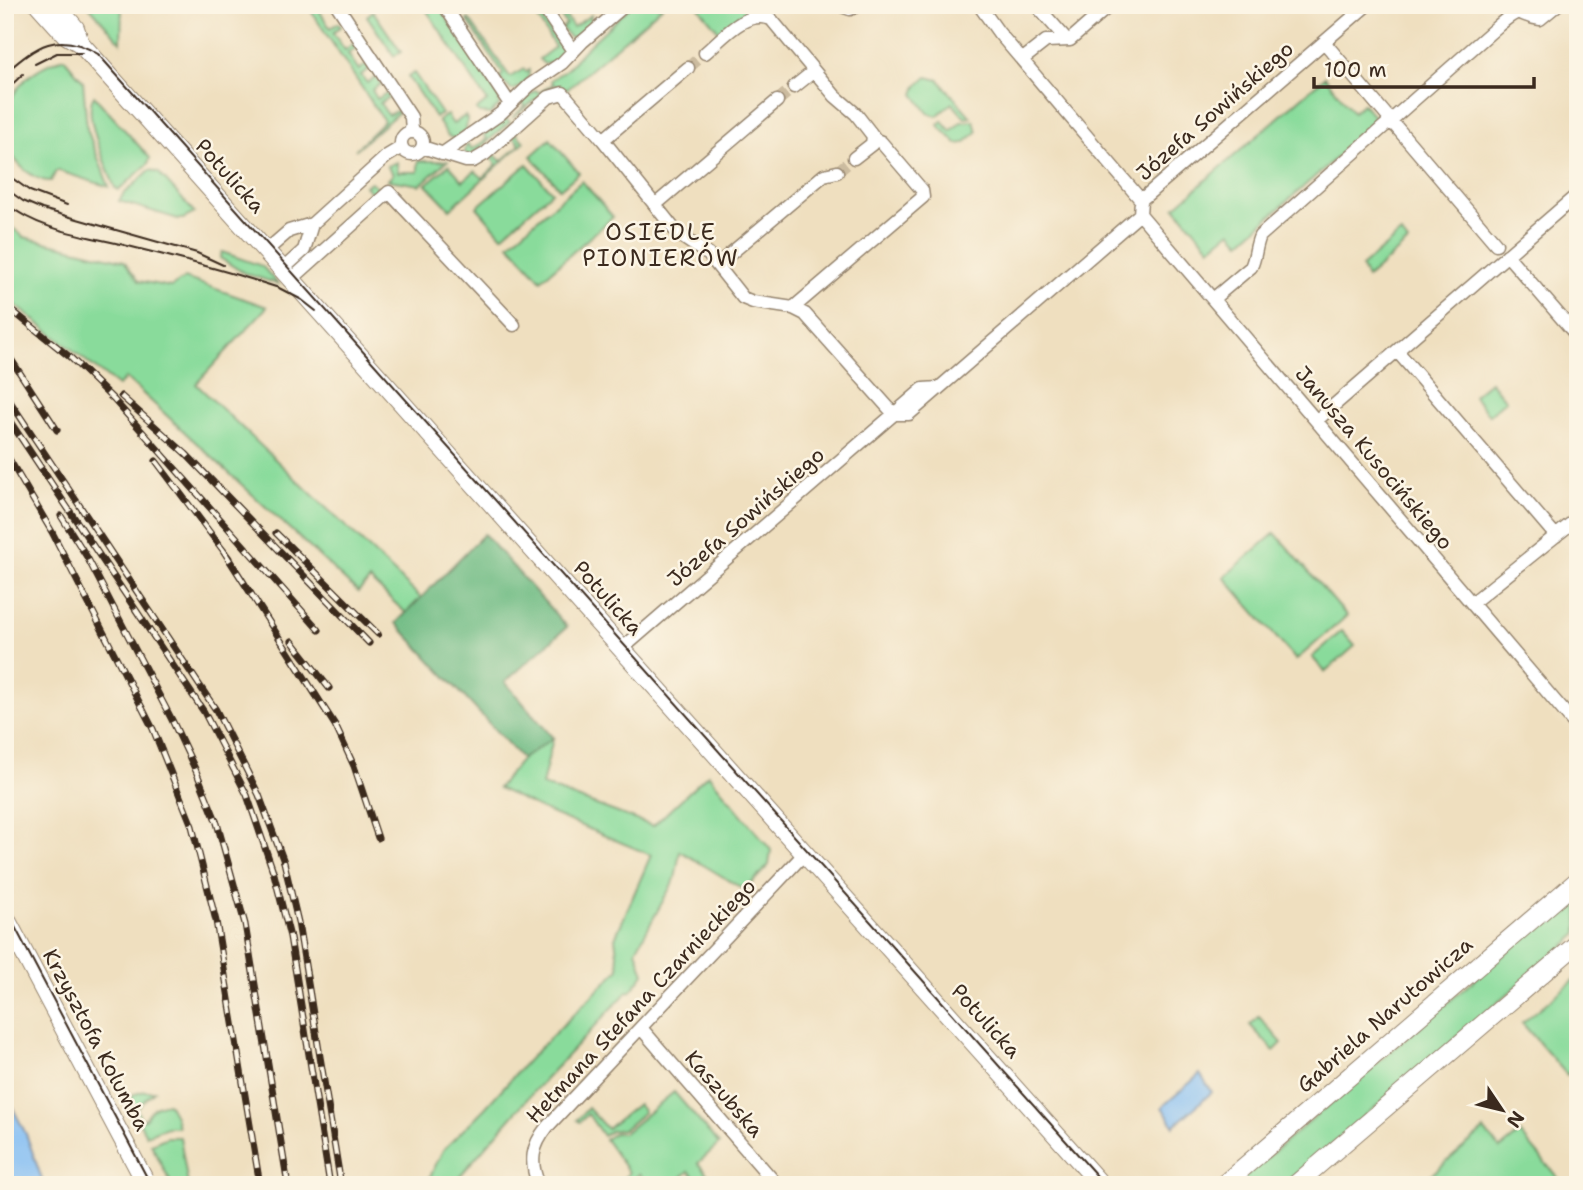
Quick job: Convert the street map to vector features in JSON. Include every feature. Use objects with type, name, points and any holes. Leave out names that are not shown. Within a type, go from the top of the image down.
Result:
[{"type":"street","name":"Potulicka","points":[[39,5],[66,35],[80,43],[1101,1185]]},
{"type":"street","name":"Potulicka","points":[[56,5],[75,27],[80,43]]},
{"type":"street","points":[[337,5],[411,117],[412,132]]},
{"type":"street","points":[[444,5],[510,104]]},
{"type":"street","points":[[542,5],[573,51]]},
{"type":"street","points":[[442,154],[500,114],[530,85],[562,63],[625,5]]},
{"type":"street","points":[[839,5],[850,9],[860,5]]},
{"type":"street","points":[[979,5],[999,33],[1141,200]]},
{"type":"street","points":[[1036,5],[1067,40]]},
{"type":"street","points":[[1023,60],[1046,41],[1074,37],[1110,5]]},
{"type":"street","name":"Józefa Sowińskiego","points":[[623,649],[894,414],[909,414],[1140,214],[1141,200],[1367,5]]},
{"type":"street","points":[[1213,299],[1251,267],[1255,260],[1255,245],[1260,236],[1513,13],[1523,12],[1540,19],[1557,5]]},
{"type":"street","points":[[705,53],[744,20],[755,16],[771,19],[835,96],[856,114],[874,139],[881,142],[922,190],[923,197],[793,308]]},
{"type":"street","points":[[1324,42],[1496,244]]},
{"type":"street","points":[[603,140],[688,68]]},
{"type":"street","points":[[794,87],[814,71]]},
{"type":"street","points":[[422,147],[473,161],[485,154],[555,94],[563,93],[678,234],[705,252],[743,298],[793,308],[810,320],[894,414]]},
{"type":"street","points":[[655,205],[777,101]]},
{"type":"street","points":[[267,251],[289,231],[312,224],[387,156],[402,147],[405,135],[412,132]]},
{"type":"street","points":[[412,132],[422,139],[422,147]]},
{"type":"street","points":[[854,158],[872,144],[874,139]]},
{"type":"street","points":[[402,147],[412,153],[422,147]]},
{"type":"street","points":[[717,265],[824,175],[836,173]]},
{"type":"street","points":[[287,274],[389,192],[514,325]]},
{"type":"street","points":[[1317,420],[1578,194]]},
{"type":"street","name":"Janusza Kusocińskiego","points":[[1140,214],[1578,727]]},
{"type":"street","points":[[287,274],[304,250],[312,224]]},
{"type":"street","points":[[1507,255],[1578,337]]},
{"type":"street","points":[[1397,351],[1556,536]]},
{"type":"street","points":[[1472,603],[1578,518]]},
{"type":"street","name":"Hetmana Stefana Czarnieckiego","points":[[539,1185],[534,1174],[532,1155],[540,1136],[805,853]]},
{"type":"street","name":"Gabriela Narutowicza","points":[[1223,1185],[1578,880]]},
{"type":"street","name":"Krzysztofa Kolumba","points":[[5,917],[147,1185]]},
{"type":"street","points":[[1295,1185],[1578,943]]},
{"type":"street","name":"Kaszubska","points":[[641,1028],[773,1180]]},
{"type":"street","points":[[756,1185],[773,1180]]},
{"type":"green space","points":[[88,5],[122,5],[121,43]]},
{"type":"green space","points":[[307,5],[328,5],[320,12],[330,28],[338,23],[341,26],[333,33],[345,50],[355,45],[355,49],[348,54],[359,70],[366,65],[369,67],[361,75],[367,83],[376,77],[381,84],[372,90],[377,99],[387,93],[389,97],[380,103],[388,115],[398,110],[399,112],[355,150],[384,121]]},
{"type":"green space","points":[[423,5],[438,5],[499,97],[499,106],[490,114],[476,110],[487,101]]},
{"type":"green space","points":[[530,5],[534,5],[563,49],[563,56],[554,63],[544,64],[539,59],[555,47]]},
{"type":"green space","points":[[553,5],[558,5],[573,27],[591,15],[590,27],[580,37],[569,37],[562,28],[566,24]]},
{"type":"green space","points":[[629,5],[663,6],[568,89],[554,85],[512,118],[525,106],[522,102],[536,90],[539,93],[553,84],[551,80],[567,69]]},
{"type":"green space","points":[[697,5],[752,5],[754,12],[739,17],[720,33]]},
{"type":"green space","points":[[373,11],[401,52],[394,56],[367,16]]},
{"type":"green space","points":[[469,19],[510,77],[524,69],[526,72],[529,70],[528,77],[521,86],[511,90],[499,78],[503,74],[467,20]]},
{"type":"green space","points":[[64,58],[83,81],[87,129],[109,187],[59,171],[56,171],[51,181],[38,179],[21,167],[8,147],[5,135],[6,116],[14,93],[40,69]]},
{"type":"green space","points":[[414,73],[442,114],[435,117],[408,77]]},
{"type":"green space","points":[[927,77],[939,80],[971,117],[965,118],[952,103],[937,116],[928,113],[914,94],[917,86]]},
{"type":"green space","points":[[1325,77],[1353,112],[1363,104],[1378,121],[1241,242],[1231,231],[1210,248],[1175,207]]},
{"type":"green space","points":[[94,96],[150,158],[148,164],[119,190],[115,188],[93,128],[91,104]]},
{"type":"green space","points":[[447,115],[453,124],[465,116],[467,119],[466,131],[454,139],[448,136],[438,121]]},
{"type":"green space","points":[[505,118],[510,122],[472,155],[465,153],[468,144],[472,149],[487,139],[484,134]]},
{"type":"green space","points":[[942,121],[951,131],[961,122],[974,121],[977,132],[964,143],[957,144],[938,125]]},
{"type":"green space","points":[[516,133],[524,142],[450,209],[426,184],[449,165],[463,181],[475,171],[483,178],[497,165],[490,157],[494,154],[501,161],[520,145],[513,136]]},
{"type":"green space","points":[[550,139],[579,173],[560,189],[531,156]]},
{"type":"green space","points":[[418,161],[447,161],[420,185],[388,180],[393,174],[387,166],[397,162],[398,172],[418,172]]},
{"type":"green space","points":[[527,164],[552,192],[502,236],[477,207]]},
{"type":"green space","points":[[150,170],[159,173],[195,213],[178,219],[119,201]]},
{"type":"green space","points":[[582,181],[613,217],[541,280],[509,244]]},
{"type":"green space","points":[[371,182],[383,191],[327,240],[325,238],[372,194],[365,186]]},
{"type":"green space","points":[[5,222],[24,237],[124,261],[139,281],[171,287],[185,278],[267,307],[196,384],[421,598],[406,613],[370,580],[358,592],[126,378],[118,386],[5,297]]},
{"type":"green space","points":[[1401,233],[1408,242],[1367,278],[1361,267]]},
{"type":"green space","points":[[222,252],[262,266],[278,284],[244,273],[220,258]]},
{"type":"green space","points":[[1490,382],[1506,400],[1489,415],[1473,396]]},
{"type":"green space","points":[[1275,533],[1347,616],[1296,660],[1224,577]]},
{"type":"green space","points":[[484,534],[567,627],[505,682],[553,738],[522,759],[396,623]]},
{"type":"green space","points":[[1342,631],[1355,646],[1325,672],[1312,657]]},
{"type":"green space","points":[[553,738],[542,785],[653,826],[708,774],[771,850],[769,865],[745,890],[680,851],[675,879],[636,950],[644,974],[630,992],[628,991],[535,1090],[452,1185],[426,1185],[443,1150],[619,969],[615,938],[651,855],[498,788],[522,759]]},
{"type":"green space","points":[[1578,891],[1578,934],[1284,1185],[1235,1185]]},
{"type":"green space","points":[[1578,977],[1578,1065],[1567,1075],[1522,1023]]},
{"type":"green space","points":[[1259,1017],[1282,1043],[1274,1051],[1250,1025]]},
{"type":"green space","points":[[154,1091],[136,1109],[142,1120],[154,1108],[168,1103],[178,1127],[167,1127],[146,1135],[129,1103],[133,1098],[131,1095]]},
{"type":"green space","points":[[674,1092],[719,1144],[698,1163],[712,1180],[707,1185],[702,1185],[689,1171],[673,1185],[649,1185],[639,1174],[625,1185],[617,1185],[629,1173],[605,1139],[615,1133],[624,1133]]},
{"type":"green space","points":[[638,1104],[644,1112],[624,1129],[611,1131],[603,1136],[588,1114],[580,1122],[577,1120],[588,1108],[607,1129]]},
{"type":"green space","points":[[1484,1130],[1500,1149],[1520,1133],[1564,1185],[1419,1185]]},
{"type":"green space","points":[[167,1137],[180,1137],[188,1185],[172,1185],[151,1144]]},
{"type":"water","points":[[1200,1074],[1212,1092],[1174,1126],[1162,1107]]},
{"type":"water","points":[[5,1093],[26,1134],[44,1185],[5,1185]]},
{"type":"tunnel","points":[[688,68],[705,53]]},
{"type":"tunnel","points":[[777,101],[794,87]]},
{"type":"tunnel","points":[[837,172],[854,158]]},
{"type":"tram line","points":[[5,73],[27,55],[48,44],[71,43],[98,54],[1105,1185]]},
{"type":"tram line","points":[[35,64],[57,53],[82,53]]},
{"type":"tram line","points":[[5,91],[23,74]]},
{"type":"tram line","points":[[5,173],[30,191],[67,205]]},
{"type":"tram line","points":[[5,188],[23,201],[42,209],[197,253],[223,265]]},
{"type":"tram line","points":[[5,203],[35,221],[66,232],[187,261],[279,288],[316,311]]},
{"type":"tram line","points":[[5,908],[151,1185]]},
{"type":"railway","points":[[9,308],[71,358],[114,400],[319,630]]},
{"type":"railway","points":[[5,350],[57,430]]},
{"type":"railway","points":[[5,394],[216,710],[259,795],[284,862],[298,922],[341,1185]]},
{"type":"railway","points":[[121,396],[186,454],[369,643]]},
{"type":"railway","points":[[5,414],[204,712],[247,795],[274,874],[290,937],[330,1185]]},
{"type":"railway","points":[[5,452],[52,532],[153,729],[192,826],[216,921],[260,1185]]},
{"type":"railway","points":[[156,461],[229,558]]},
{"type":"railway","points":[[61,516],[87,557],[172,720],[217,823],[245,924],[288,1185]]},
{"type":"railway","points":[[276,533],[378,634]]},
{"type":"railway","points":[[223,550],[335,725],[354,766],[378,838]]},
{"type":"railway","points":[[292,641],[329,688]]},
{"type":"district","name":"OSIEDLE PIONIERÓW","points":[[661,245]]}]
